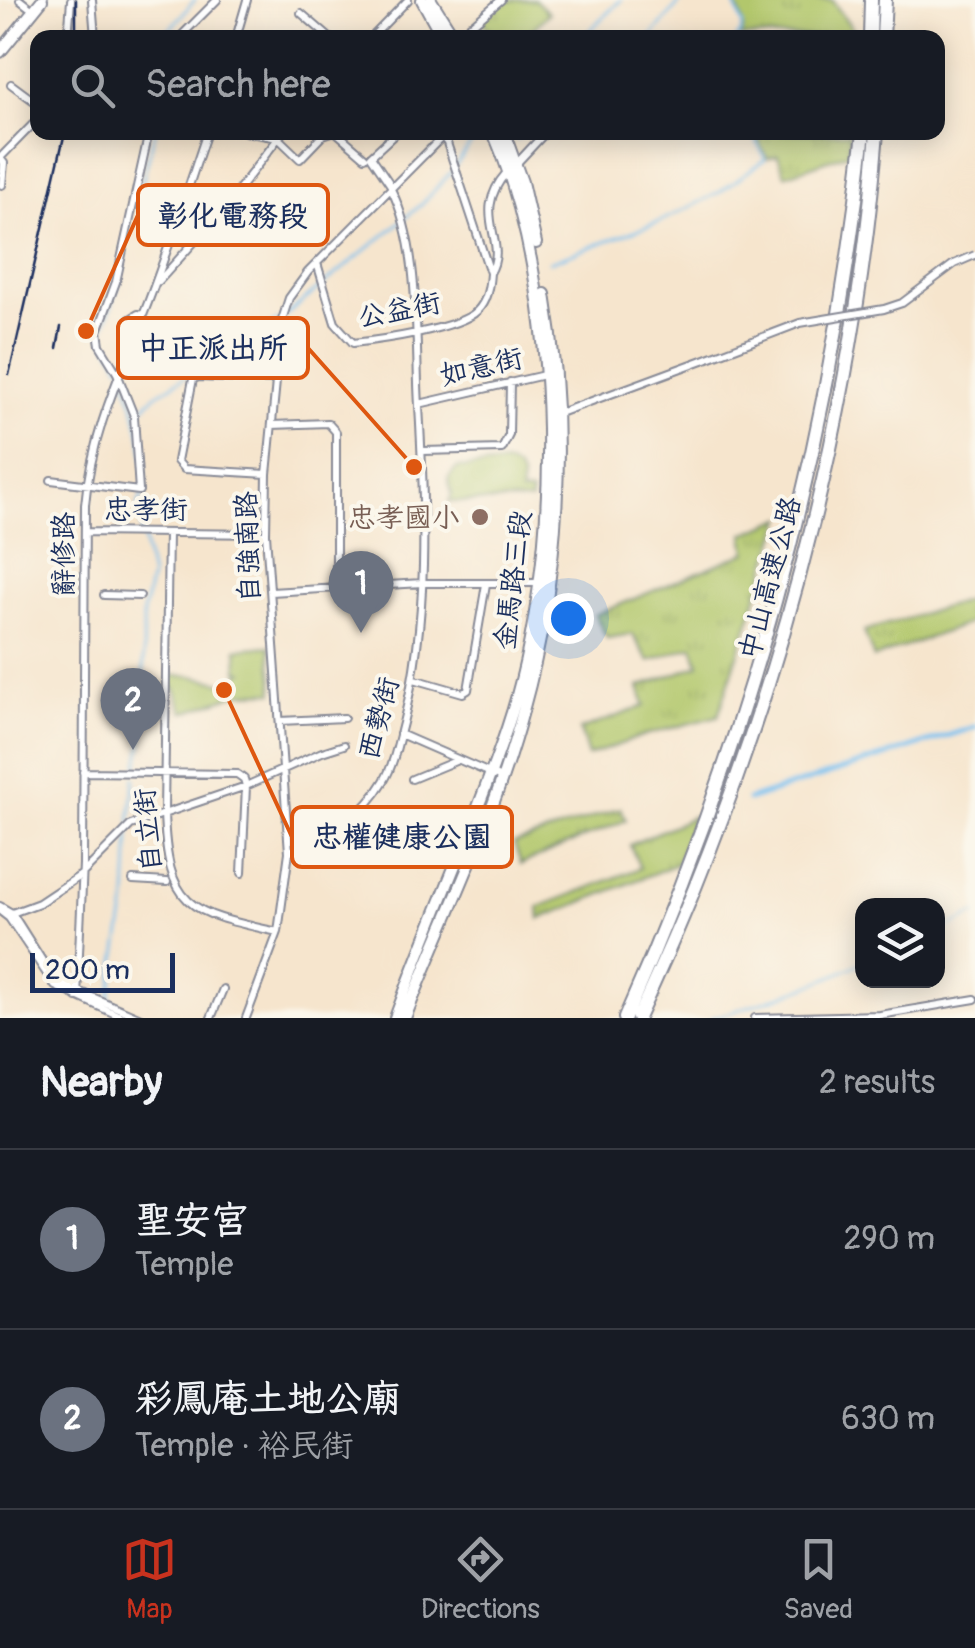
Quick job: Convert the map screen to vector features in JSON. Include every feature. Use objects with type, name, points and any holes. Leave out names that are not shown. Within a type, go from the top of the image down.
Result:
[{"type":"highway","points":[[870,30],[871,0]]},
{"type":"highway","points":[[884,30],[885,0]]},
{"type":"highway","name":"中山高速公路","points":[[625,1018],[719,788],[802,509],[843,302],[863,140]]},
{"type":"highway","name":"中山高速公路","points":[[638,1018],[697,885],[795,587],[850,344],[877,140]]},
{"type":"main road","points":[[0,52],[42,0]]},
{"type":"main road","points":[[422,0],[439,30]]},
{"type":"main road","points":[[431,0],[450,30]]},
{"type":"main road","name":"金馬路三段","points":[[498,140],[513,167]]},
{"type":"main road","name":"金馬路三段","points":[[406,1018],[496,775],[544,583],[550,374],[540,286],[506,140]]},
{"type":"main road","name":"金馬路三段","points":[[395,1018],[496,775]]},
{"type":"street","points":[[20,0],[29,7]]},
{"type":"street","points":[[69,30],[71,0]]},
{"type":"street","points":[[92,0],[94,30]]},
{"type":"street","points":[[188,30],[216,0]]},
{"type":"street","points":[[238,30],[247,0]]},
{"type":"street","points":[[379,30],[408,0]]},
{"type":"street","points":[[464,30],[501,0]]},
{"type":"street","points":[[302,13],[321,30]]},
{"type":"street","points":[[470,25],[474,30]]},
{"type":"street","points":[[11,84],[30,98]]},
{"type":"street","points":[[2,185],[4,162],[0,158],[30,127]]},
{"type":"street","points":[[52,480],[140,491],[134,416],[119,369],[100,345],[99,325],[116,282],[147,140]]},
{"type":"street","name":"辭修路","points":[[77,994],[84,532],[90,459],[119,369],[155,286],[204,140]]},
{"type":"street","points":[[155,286],[223,210],[276,140]]},
{"type":"street","points":[[284,140],[300,159],[319,140]]},
{"type":"street","name":"西勢街","points":[[289,852],[352,821],[385,780],[414,679],[422,584],[423,451],[418,333],[405,238],[391,188],[368,156],[345,140]]},
{"type":"street","points":[[368,156],[387,140]]},
{"type":"street","name":"自強南路","points":[[246,1018],[278,932],[289,852],[266,534],[267,474],[282,320],[290,298],[317,262],[437,140]]},
{"type":"street","points":[[446,140],[490,273]]},
{"type":"street","points":[[490,273],[496,254],[488,205],[497,184],[538,140]]},
{"type":"street","points":[[551,416],[800,322],[884,310],[902,303],[954,264],[975,255]]},
{"type":"street","name":"公益街","points":[[317,262],[336,324],[353,344],[418,333],[474,314],[486,296],[490,273]]},
{"type":"street","points":[[130,319],[143,315]]},
{"type":"street","name":"如意街","points":[[419,404],[550,374]]},
{"type":"street","points":[[267,474],[184,469],[177,460],[193,379],[199,376],[276,380]]},
{"type":"street","points":[[423,451],[502,449],[509,435],[510,382]]},
{"type":"street","points":[[272,425],[328,424],[336,432],[336,589]]},
{"type":"street","name":"忠孝街","points":[[84,532],[266,534]]},
{"type":"street","name":"自立街","points":[[168,533],[166,852],[179,894],[214,917],[278,932]]},
{"type":"street","points":[[271,592],[422,584],[544,583]]},
{"type":"street","points":[[414,679],[463,693],[468,690],[486,584]]},
{"type":"street","points":[[104,595],[140,596]]},
{"type":"street","points":[[280,721],[344,718]]},
{"type":"street","points":[[400,734],[496,775]]},
{"type":"street","points":[[10,915],[39,903],[81,875],[132,824],[246,786],[344,746]]},
{"type":"street","points":[[412,779],[459,760]]},
{"type":"street","points":[[83,772],[236,774],[244,779],[242,873]]},
{"type":"street","points":[[133,880],[167,882]]},
{"type":"street","points":[[0,909],[10,915],[47,978],[63,992],[77,994],[124,1018]]},
{"type":"street","points":[[210,1018],[223,988]]},
{"type":"street","points":[[755,1018],[879,1016],[975,999]]},
{"type":"street","points":[[110,1013],[141,1018]]},
{"type":"green space","points":[[504,0],[535,0],[549,13],[532,30],[491,30],[479,20]]},
{"type":"green space","points":[[733,0],[832,0],[853,30],[742,30]]},
{"type":"green space","points":[[758,140],[850,140],[849,153],[785,175],[778,155],[767,158]]},
{"type":"green space","points":[[507,464],[517,469],[522,479],[520,493],[531,493],[531,501],[449,502],[452,494],[448,478],[457,468]]},
{"type":"green space","points":[[783,518],[718,716],[645,735],[588,756],[580,730],[645,706],[639,687],[699,665],[693,646],[649,661],[632,634],[607,638],[595,615],[747,552],[744,534]]},
{"type":"green space","points":[[975,598],[975,621],[874,658],[864,631]]},
{"type":"green space","points":[[270,646],[274,692],[239,693],[184,713],[175,688],[168,687],[170,675],[239,686],[242,672],[238,671],[237,649]]},
{"type":"green space","points":[[621,808],[626,820],[521,864],[514,844]]},
{"type":"green space","points":[[694,816],[677,864],[540,919],[539,907],[640,868],[630,845]]},
{"type":"waterway","points":[[169,30],[195,0]]},
{"type":"waterway","points":[[590,30],[621,0]]},
{"type":"waterway","points":[[657,30],[682,0]]},
{"type":"waterway","points":[[733,0],[742,30]]},
{"type":"waterway","points":[[137,202],[153,140]]},
{"type":"waterway","points":[[456,165],[473,140]]},
{"type":"waterway","points":[[549,262],[659,222],[720,192],[765,159],[756,140]]},
{"type":"waterway","points":[[285,316],[421,205],[452,171]]},
{"type":"waterway","points":[[119,283],[102,334],[121,367]]},
{"type":"waterway","points":[[139,411],[157,394],[278,320]]},
{"type":"waterway","points":[[123,375],[143,447],[145,476],[138,512],[151,577],[143,612],[144,735],[137,769]]},
{"type":"waterway","points":[[748,800],[975,727]]},
{"type":"waterway","points":[[130,823],[135,777]]},
{"type":"waterway","points":[[109,1002],[127,898],[130,831]]},
{"type":"waterway","points":[[945,929],[975,914]]},
{"type":"waterway","points":[[711,1018],[855,966]]},
{"type":"railway","points":[[76,0],[76,30]]},
{"type":"railway","points":[[9,375],[63,140]]},
{"type":"railway","points":[[57,348],[61,327]]},
{"type":"place","name":"彰化電務段","points":[[86,331]]},
{"type":"place","name":"中正派出所","points":[[414,467]]},
{"type":"place","name":"忠孝國小","points":[[480,517]]},
{"type":"place","name":"聖安宮","points":[[361,633]]},
{"type":"place","name":"忠權健康公園","points":[[224,690]]},
{"type":"place","name":"彩鳳庵土地公廟","points":[[133,750]]}]
